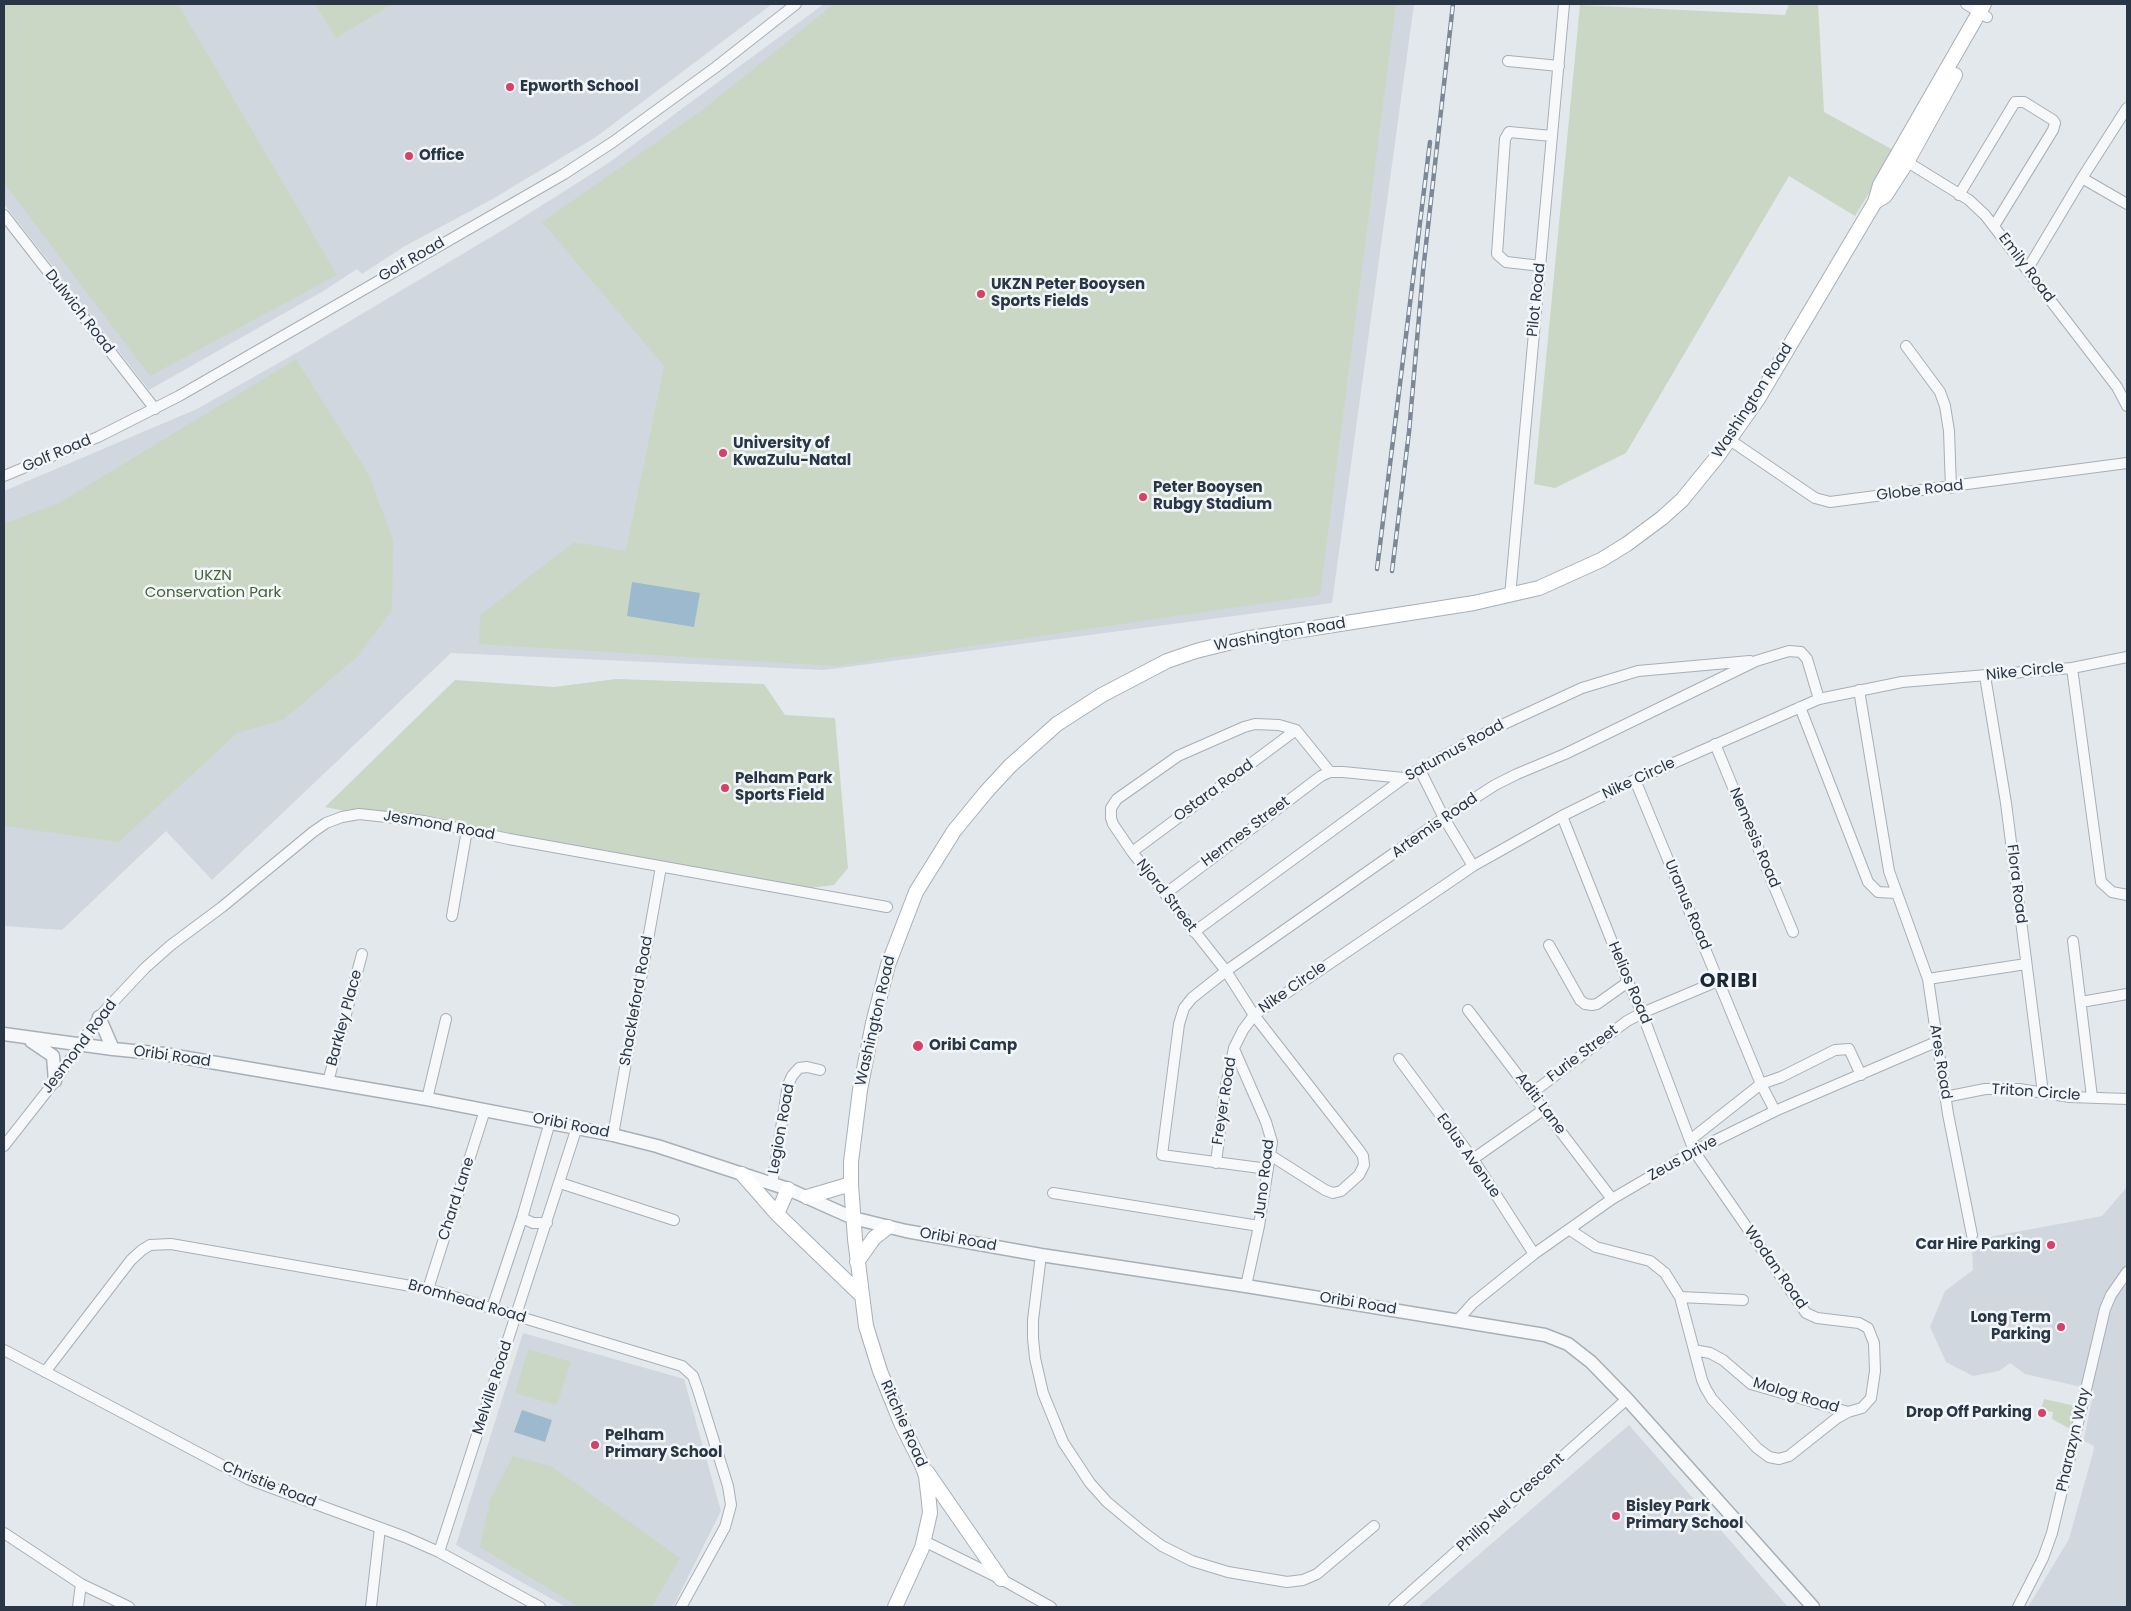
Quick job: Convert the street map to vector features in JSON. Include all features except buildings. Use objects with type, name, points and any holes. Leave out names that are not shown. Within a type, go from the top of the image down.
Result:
[{"type":"main road","name":"Washington Road","points":[[866,1326],[860,1294],[850,1184],[855,1122],[873,1023],[888,964],[916,892],[954,831],[986,792],[1032,744],[1057,724],[1102,695],[1167,661],[1244,638],[1446,608],[1510,596],[1539,588],[1580,570],[1617,550],[1645,531],[1682,500],[1730,440],[1758,399],[1875,202],[1880,186],[1903,159],[1984,11],[1994,4]]},
{"type":"main road","points":[[742,1174],[777,1214],[860,1294]]},
{"type":"main road","points":[[807,1197],[850,1184]]},
{"type":"main road","points":[[777,1214],[788,1189]]},
{"type":"main road","points":[[857,1262],[874,1238],[888,1227]]},
{"type":"main road","name":"Ritchie Road","points":[[866,1326],[880,1371],[901,1423],[922,1465],[928,1487],[930,1513],[924,1541],[918,1560],[895,1607]]},
{"type":"main road","points":[[922,1465],[1001,1578]]},
{"type":"street","name":"Golf Road","points":[[4,476],[98,437],[155,409],[597,153],[716,67],[796,4]]},
{"type":"street","name":"Pilot Road","points":[[1510,596],[1564,4]]},
{"type":"street","points":[[1966,4],[1984,11]]},
{"type":"street","points":[[1508,61],[1559,66]]},
{"type":"street","points":[[1959,195],[2015,102],[2024,102],[2053,120],[2055,126],[2051,135],[1994,226]]},
{"type":"street","points":[[2027,270],[2082,178],[2127,108]]},
{"type":"street","points":[[1540,266],[1506,262],[1497,254],[1505,139],[1509,132],[1552,136]]},
{"type":"street","name":"Emily Road","points":[[1903,159],[1974,204],[1994,226],[2117,387],[2127,406]]},
{"type":"street","points":[[2082,178],[2127,204]]},
{"type":"street","name":"Dulwich Road","points":[[4,215],[155,409]]},
{"type":"street","points":[[1906,346],[1940,392],[1945,406],[1949,431],[1951,488]]},
{"type":"street","name":"Globe Road","points":[[1730,440],[1815,498],[1824,502],[1951,488],[2127,463]]},
{"type":"street","name":"Artemis Road","points":[[1216,1163],[1162,1155],[1181,1015],[1192,998],[1226,971],[1444,818],[1495,785],[1756,661],[1789,651],[1801,652],[1811,668],[1819,699]]},
{"type":"street","name":"Nike Circle","points":[[1254,1015],[1446,882],[1562,816],[1635,780],[1819,699],[1902,682],[2072,668],[2127,657]]},
{"type":"street","name":"Satumus Road","points":[[1194,932],[1404,778],[1491,730],[1582,688],[1638,671],[1756,661]]},
{"type":"street","name":"Nike Circle","points":[[2072,668],[2099,876],[2104,887],[2118,894],[2127,895]]},
{"type":"street","name":"Flora Road","points":[[1985,676],[2006,803],[2043,1093]]},
{"type":"street","name":"Ares Road","points":[[1859,690],[1889,871],[1928,979],[1945,1097],[1972,1234]]},
{"type":"street","points":[[1800,707],[1868,882],[1878,892],[1896,893]]},
{"type":"street","name":"Njord Street","points":[[1270,1155],[1325,1190],[1333,1192],[1341,1191],[1359,1175],[1364,1165],[1363,1156],[1254,1015],[1226,971],[1132,852],[1113,824],[1111,808],[1117,799],[1160,767],[1200,745],[1244,727],[1268,724],[1296,730]]},
{"type":"street","points":[[1296,730],[1330,772],[1404,778]]},
{"type":"street","name":"Ostara Road","points":[[1132,852],[1296,730]]},
{"type":"street","name":"Nemesis Road","points":[[1715,744],[1793,932]]},
{"type":"street","points":[[1420,770],[1444,818],[1473,866]]},
{"type":"street","name":"Hermes Street","points":[[1165,894],[1313,781],[1330,772]]},
{"type":"street","name":"Uranus Road","points":[[1635,780],[1761,1084],[1775,1111]]},
{"type":"street","name":"Jesmond Road","points":[[4,1146],[55,1081],[99,1017],[123,991],[171,945],[222,907],[326,822],[342,816],[359,814],[424,821],[661,867],[887,907]]},
{"type":"street","name":"Helios Road","points":[[1562,816],[1642,1013],[1694,1151]]},
{"type":"street","points":[[452,916],[467,830]]},
{"type":"street","name":"Shackleford Road","points":[[614,1134],[661,867]]},
{"type":"street","points":[[2073,941],[2092,1097]]},
{"type":"street","points":[[1549,946],[1580,1000],[1585,1004],[1597,1004],[1628,982]]},
{"type":"street","name":"Barkley Place","points":[[328,1082],[362,954]]},
{"type":"street","points":[[1928,979],[2026,964]]},
{"type":"street","name":"Furie Street","points":[[1532,1093],[1612,1031],[1642,1013],[1718,981]]},
{"type":"street","points":[[2081,1002],[2127,994]]},
{"type":"street","name":"Aditi Lane","points":[[1468,1010],[1612,1199]]},
{"type":"street","name":"Freyer Road","points":[[1216,1163],[1225,1090],[1234,1048],[1243,1030],[1254,1015]]},
{"type":"street","points":[[99,1017],[112,1049]]},
{"type":"street","points":[[427,1098],[446,1019]]},
{"type":"street","name":"Oribi Road","points":[[4,1034],[164,1054],[427,1098],[614,1134],[657,1146],[788,1189],[854,1218],[888,1227],[1041,1255],[1529,1332],[1557,1339],[1577,1350],[1628,1399],[1813,1607]]},
{"type":"street","points":[[26,1038],[53,1056],[55,1081]]},
{"type":"street","name":"Zeus Drive","points":[[1457,1321],[1472,1303],[1534,1254],[1612,1199],[1694,1151],[1775,1111],[1936,1042]]},
{"type":"street","name":"Juno Road","points":[[1234,1048],[1270,1132],[1272,1142],[1259,1226],[1246,1286]]},
{"type":"street","points":[[1690,1140],[1761,1084],[1781,1077],[1835,1050],[1844,1048],[1851,1051],[1861,1075]]},
{"type":"street","name":"Eolus Avenue","points":[[1399,1059],[1473,1159],[1534,1254]]},
{"type":"street","name":"Legion Road","points":[[772,1184],[788,1084],[792,1076],[800,1068],[807,1067],[820,1070]]},
{"type":"street","name":"Triton Circle","points":[[1945,1097],[1985,1089],[2019,1089],[2070,1097],[2127,1099]]},
{"type":"street","name":"Chard Lane","points":[[428,1289],[485,1110]]},
{"type":"street","points":[[1473,1159],[1543,1110]]},
{"type":"street","points":[[492,1308],[522,1218],[550,1122]]},
{"type":"street","name":"Melville Road","points":[[439,1552],[577,1127]]},
{"type":"street","name":"Wodan Road","points":[[1570,1230],[1596,1247],[1650,1261],[1665,1273],[1680,1297],[1702,1380],[1712,1399],[1757,1448],[1769,1457],[1779,1459],[1789,1456],[1829,1424],[1848,1412],[1866,1406],[1872,1393],[1875,1371],[1874,1343],[1868,1328],[1859,1324],[1817,1318],[1806,1313],[1694,1151]]},
{"type":"street","points":[[1216,1163],[1268,1170]]},
{"type":"street","points":[[560,1183],[674,1220]]},
{"type":"street","points":[[1053,1193],[1259,1226]]},
{"type":"street","points":[[522,1218],[533,1223],[547,1223]]},
{"type":"street","name":"Bromhead Road","points":[[45,1372],[131,1260],[150,1245],[171,1244],[428,1289],[665,1359],[682,1366],[693,1376],[728,1486],[731,1505],[725,1527],[681,1607]]},
{"type":"street","points":[[1041,1255],[1033,1338],[1035,1358],[1043,1393],[1054,1424],[1074,1459],[1107,1502],[1132,1523],[1162,1546],[1192,1561],[1228,1572],[1287,1582],[1303,1580],[1317,1574],[1374,1526]]},
{"type":"street","name":"Pharazyn Way","points":[[2018,1607],[2043,1558],[2052,1533],[2105,1309],[2111,1295],[2127,1272]]},
{"type":"street","points":[[1680,1297],[1743,1300]]},
{"type":"street","name":"Christie Road","points":[[4,1350],[248,1480],[380,1528],[439,1552],[540,1607]]},
{"type":"street","name":"Molog Road","points":[[1694,1350],[1723,1360],[1750,1384],[1848,1412]]},
{"type":"street","name":"Philip Nel Crescent","points":[[1394,1607],[1628,1399]]},
{"type":"street","points":[[371,1607],[380,1528]]},
{"type":"street","points":[[4,1533],[81,1584],[129,1607]]},
{"type":"street","points":[[924,1541],[1001,1578],[1051,1607]]},
{"type":"street","points":[[78,1607],[81,1584]]},
{"type":"shaded area","points":[[4,4],[772,4],[596,137],[489,201],[405,246],[362,274],[357,269],[325,290],[149,390],[4,204]]},
{"type":"shaded area","name":"UKZN Peter Booysen Sports Fields","points":[[824,4],[1414,4],[1332,603],[824,670],[451,653],[212,880],[166,831],[62,930],[4,926],[4,491],[197,409],[298,352],[506,228],[607,164]]},
{"type":"shaded area","points":[[2127,1187],[2127,1607],[2028,1607],[2069,1539],[2094,1449],[2094,1446],[2084,1441],[2084,1438],[2094,1390],[2025,1374],[2010,1363],[1999,1371],[1973,1376],[1946,1362],[1930,1327],[1945,1291],[1973,1270],[1972,1248],[1982,1240],[1994,1236],[2102,1216]]},
{"type":"shaded area","name":"Pelham Primary School","points":[[523,1333],[684,1379],[721,1511],[673,1607],[566,1607],[456,1545]]},
{"type":"shaded area","name":"Bisley Park Primary School","points":[[1629,1425],[1788,1607],[1418,1607]]},
{"type":"green space","points":[[4,4],[178,4],[337,275],[150,376],[4,183]]},
{"type":"green space","points":[[315,4],[392,4],[336,38]]},
{"type":"green space","name":"UKZN Peter Booysen Sports Fields","points":[[834,4],[1396,4],[1320,595],[835,666],[479,644],[480,615],[574,542],[626,551],[664,366],[542,222],[701,111]]},
{"type":"green space","points":[[1789,4],[1818,4],[1824,112],[1895,151],[1855,216],[1789,176],[1626,453],[1555,488],[1534,484],[1580,5],[1785,15]]},
{"type":"green space","name":"UKZN Conservation Park","points":[[296,359],[369,475],[393,540],[392,610],[358,656],[283,720],[237,733],[119,842],[4,826],[4,524],[59,503]]},
{"type":"green space","points":[[616,679],[764,684],[785,715],[835,718],[848,868],[834,885],[776,892],[569,855],[325,807],[455,680],[554,687]]},
{"type":"green space","points":[[528,1349],[571,1362],[557,1405],[515,1393]]},
{"type":"green space","points":[[2044,1399],[2071,1405],[2076,1409],[2072,1430],[2052,1419],[2053,1412],[2041,1410]]},
{"type":"green space","points":[[513,1456],[551,1466],[680,1558],[652,1607],[579,1607],[480,1547],[490,1500]]},
{"type":"water","points":[[632,582],[700,593],[694,627],[627,616]]},
{"type":"water","points":[[522,1410],[552,1420],[545,1442],[514,1432]]},
{"type":"railway","points":[[1392,571],[1409,432],[1423,271],[1453,4]]},
{"type":"railway","points":[[1377,569],[1430,142]]},
{"type":"place","name":"Epworth School","points":[[510,87]]},
{"type":"place","name":"Office","points":[[409,156]]},
{"type":"place","name":"UKZN Peter Booysen Sports Fields","points":[[981,294]]},
{"type":"place","name":"University of KwaZulu-Natal","points":[[723,453]]},
{"type":"place","name":"Peter Booysen Rubgy Stadium","points":[[1143,497]]},
{"type":"place","name":"Pelham Park Sports Field","points":[[725,788]]},
{"type":"place","name":"Oribi Camp","points":[[918,1046]]},
{"type":"place","name":"Car Hire Parking","points":[[2051,1245]]},
{"type":"place","name":"Long Term Parking","points":[[2061,1327]]},
{"type":"place","name":"Drop Off Parking","points":[[2042,1413]]},
{"type":"place","name":"Pelham Primary School","points":[[595,1445]]},
{"type":"place","name":"Bisley Park Primary School","points":[[1616,1516]]},
{"type":"district","name":"ORIBI","points":[[1729,982]]}]
